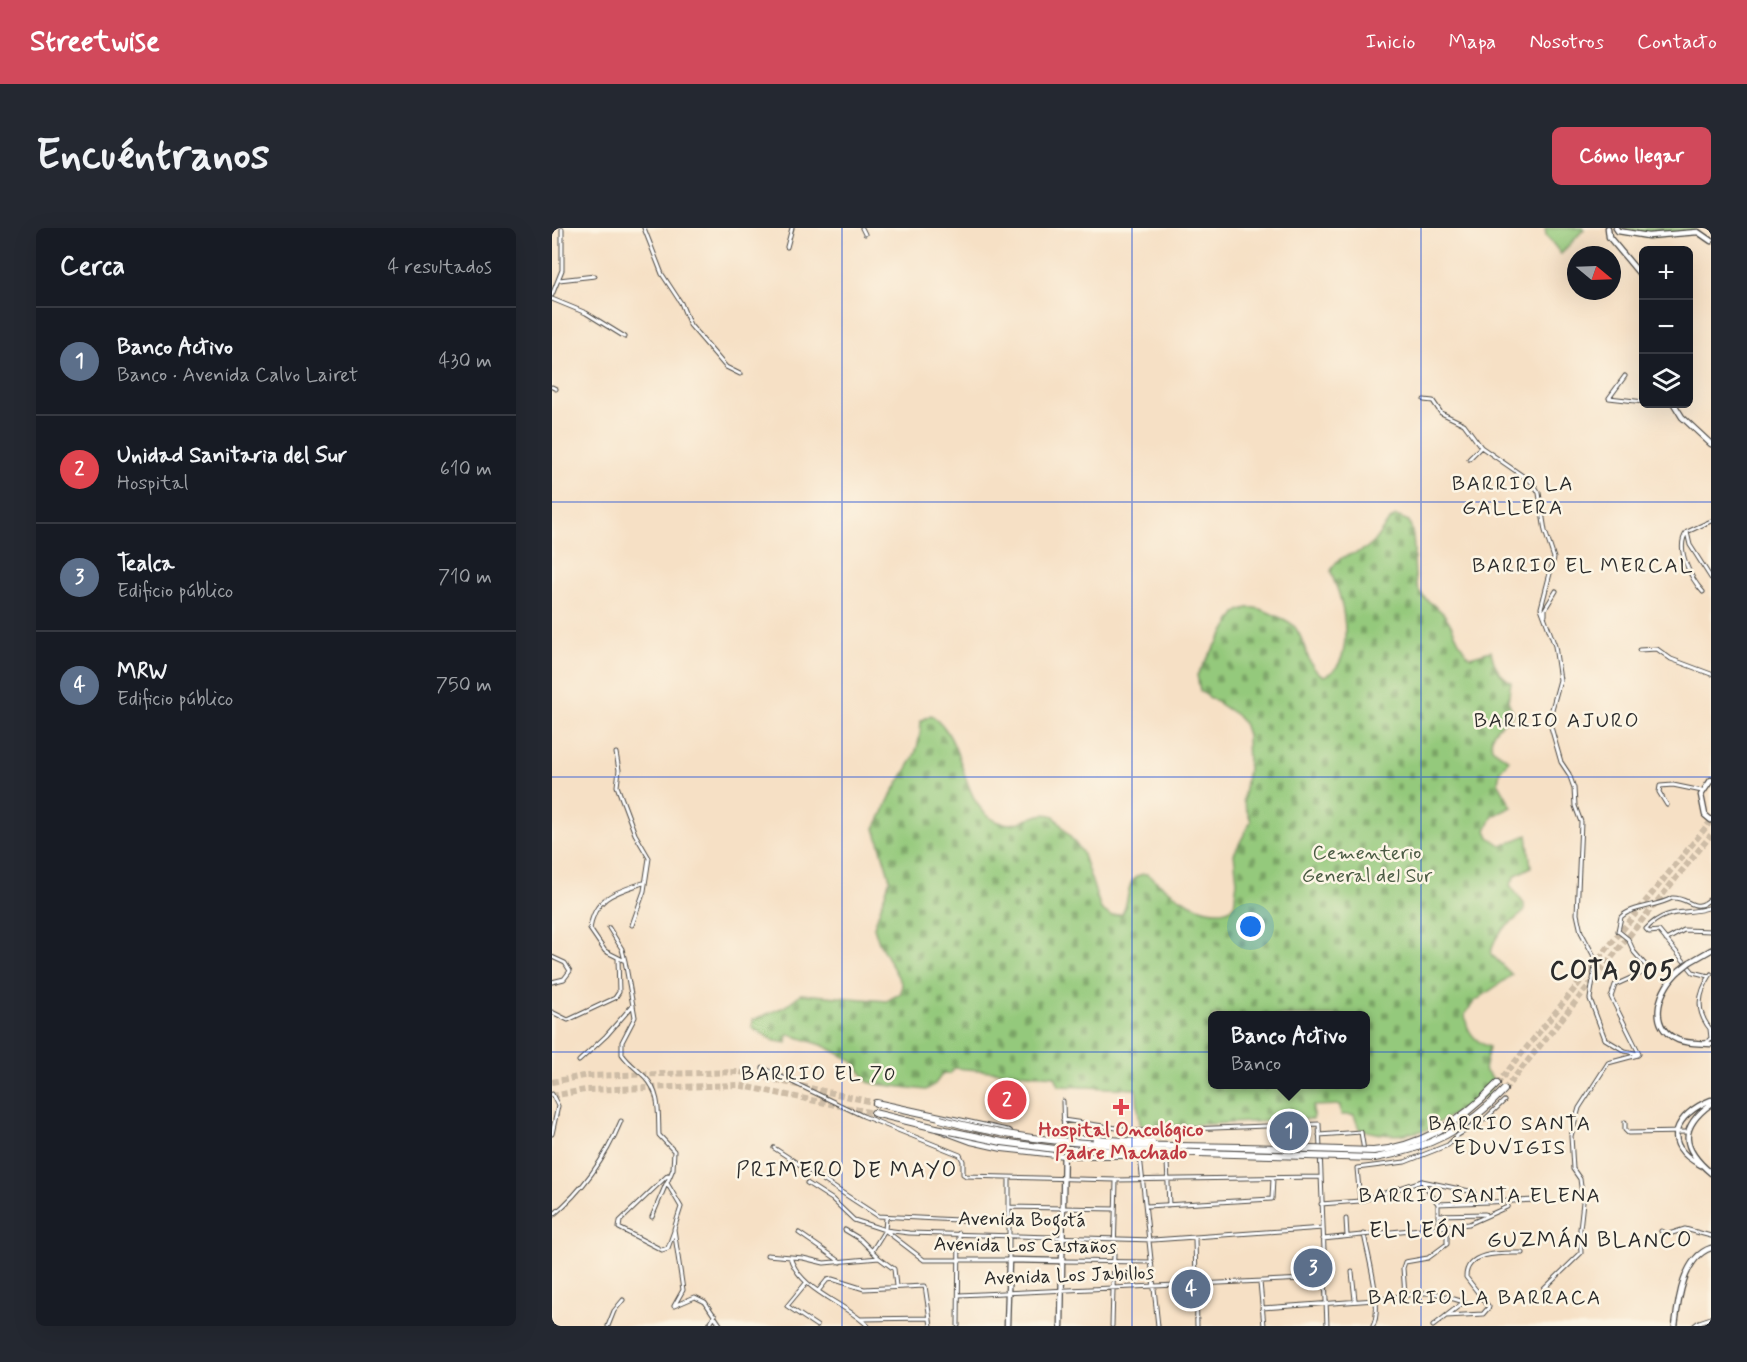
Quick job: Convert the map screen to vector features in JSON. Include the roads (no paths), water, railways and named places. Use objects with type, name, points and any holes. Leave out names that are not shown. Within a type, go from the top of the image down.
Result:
[{"type":"highway","points":[[876,1102],[996,1133],[1040,1141],[1374,1155],[1438,1131],[1468,1111],[1497,1084]]},
{"type":"highway","points":[[874,1113],[1026,1146],[1161,1152],[1374,1155],[1418,1148],[1444,1137],[1468,1122],[1504,1090]]},
{"type":"highway","points":[[940,1119],[965,1121],[1016,1134],[1177,1146]]},
{"type":"highway","points":[[936,1128],[971,1141],[1012,1149],[1064,1155],[1139,1155],[1161,1152]]},
{"type":"street","points":[[644,228],[662,274],[681,303],[690,325],[726,367],[740,374]]},
{"type":"street","points":[[787,247],[792,228]]},
{"type":"street","points":[[862,228],[865,234]]},
{"type":"street","points":[[1608,228],[1609,237],[1639,273]]},
{"type":"street","points":[[1616,228],[1621,232],[1648,236],[1698,232],[1711,242]]},
{"type":"street","points":[[552,295],[560,280],[562,229]]},
{"type":"street","points":[[560,280],[595,276]]},
{"type":"street","points":[[552,299],[586,313],[625,337]]},
{"type":"street","points":[[1625,376],[1609,398],[1639,401]]},
{"type":"street","points":[[1424,400],[1433,401],[1441,413],[1462,422],[1481,447],[1533,483],[1539,493],[1545,531],[1554,558],[1541,606],[1556,650],[1560,680],[1550,723],[1561,762],[1574,788],[1575,806],[1582,824],[1577,914],[1581,932],[1596,960],[1590,999],[1605,1040],[1625,1051],[1639,1054]]},
{"type":"street","points":[[1676,408],[1682,417],[1711,444]]},
{"type":"street","points":[[1469,459],[1481,447]]},
{"type":"street","points":[[1703,592],[1685,559],[1683,542],[1687,532],[1711,521]]},
{"type":"street","points":[[1687,532],[1690,545],[1711,578]]},
{"type":"street","points":[[1547,626],[1544,611],[1556,591]]},
{"type":"street","points":[[1639,650],[1657,649],[1674,660],[1711,674]]},
{"type":"street","points":[[616,753],[619,770],[617,786],[635,834],[649,858],[649,866],[643,883],[644,891],[632,925]]},
{"type":"street","points":[[1711,780],[1702,791],[1702,807],[1711,820]]},
{"type":"street","points":[[1667,805],[1659,792],[1660,786],[1673,785],[1702,791]]},
{"type":"street","points":[[625,961],[605,951],[596,940],[590,930],[592,919],[595,909],[604,899],[643,883]]},
{"type":"street","points":[[1639,1054],[1611,997],[1615,986],[1644,972],[1647,968],[1634,952],[1628,939],[1618,931],[1621,917],[1628,911],[1658,906],[1672,898],[1696,906],[1704,904],[1711,898]]},
{"type":"street","points":[[1711,907],[1696,911],[1676,911],[1647,927],[1648,932],[1658,929],[1669,944],[1693,972],[1710,976],[1699,1002],[1701,1015],[1711,1029],[1711,1038],[1708,1043],[1675,1038],[1660,1020],[1658,1009],[1660,994],[1668,981],[1680,970],[1690,962],[1711,950]]},
{"type":"street","points":[[609,928],[622,949],[635,1017],[621,1050],[628,1062],[648,1079],[654,1090],[659,1108],[659,1135],[674,1151],[670,1174],[652,1217]]},
{"type":"street","points":[[1666,940],[1684,930],[1711,931]]},
{"type":"street","points":[[552,957],[570,967],[564,979],[552,982]]},
{"type":"street","points":[[552,1012],[568,1020],[615,998],[619,992],[618,958]]},
{"type":"street","points":[[579,1061],[606,1036],[633,1005]]},
{"type":"street","points":[[1544,1289],[1581,1253],[1583,1198],[1580,1179],[1573,1169],[1571,1141],[1577,1113],[1608,1063],[1639,1054]]},
{"type":"street","points":[[763,1068],[863,1116],[960,1155],[963,1161],[963,1174],[966,1176],[1116,1180],[1321,1177]]},
{"type":"street","points":[[552,1094],[558,1106],[552,1134]]},
{"type":"street","points":[[1061,1326],[1063,1101]]},
{"type":"street","points":[[1360,1201],[1357,1168],[1405,1162],[1448,1145],[1458,1135],[1485,1119],[1504,1101]]},
{"type":"street","points":[[1711,1102],[1686,1114],[1677,1132],[1679,1146],[1684,1153],[1711,1173]]},
{"type":"street","points":[[1701,1165],[1688,1146],[1687,1132],[1700,1112],[1711,1102]]},
{"type":"street","points":[[1063,1120],[1137,1131],[1318,1124],[1327,1326]]},
{"type":"street","points":[[552,1216],[603,1157],[621,1121]]},
{"type":"street","points":[[1625,1122],[1625,1131],[1629,1133],[1687,1132]]},
{"type":"street","points":[[1137,1131],[1158,1326]]},
{"type":"street","points":[[1319,1135],[1364,1134],[1364,1168]]},
{"type":"street","points":[[774,1148],[856,1204],[886,1218],[978,1221]]},
{"type":"street","points":[[1167,1162],[1169,1205]]},
{"type":"street","points":[[667,1183],[681,1207],[668,1248],[662,1250],[619,1228],[620,1221],[670,1174]]},
{"type":"street","points":[[1007,1326],[1009,1177]]},
{"type":"street","points":[[1146,1206],[1272,1198],[1273,1178]]},
{"type":"street","points":[[1112,1326],[1116,1180]]},
{"type":"street","points":[[1321,1204],[1360,1201],[1422,1181],[1474,1191]]},
{"type":"street","points":[[1422,1181],[1438,1204],[1438,1228]]},
{"type":"street","name":"Avenida Bogotá","points":[[807,1184],[832,1199],[849,1216],[885,1230],[1149,1239],[1323,1228]]},
{"type":"street","points":[[1438,1204],[1538,1200]]},
{"type":"street","points":[[1323,1239],[1469,1224],[1507,1207],[1509,1202]]},
{"type":"street","points":[[1009,1207],[1115,1209]]},
{"type":"street","points":[[1438,1215],[1487,1214]]},
{"type":"street","points":[[872,1251],[885,1230],[886,1218]]},
{"type":"street","points":[[1346,1219],[1347,1236]]},
{"type":"street","points":[[1405,1296],[1402,1268],[1405,1262],[1428,1258],[1448,1244],[1447,1226]]},
{"type":"street","points":[[1661,1231],[1669,1234],[1685,1229],[1711,1236]]},
{"type":"street","points":[[845,1230],[894,1269],[896,1286]]},
{"type":"street","name":"Avenida Los Castaños","points":[[885,1230],[920,1259],[1152,1262]]},
{"type":"street","points":[[674,1231],[684,1286],[674,1306],[695,1297],[705,1302],[721,1326]]},
{"type":"street","points":[[799,1233],[841,1262]]},
{"type":"street","points":[[958,1326],[959,1233]]},
{"type":"street","points":[[1364,1234],[1377,1318],[1373,1326]]},
{"type":"street","points":[[1195,1237],[1197,1326]]},
{"type":"street","points":[[1675,1326],[1687,1273],[1695,1258],[1711,1248]]},
{"type":"street","points":[[1446,1316],[1483,1314],[1489,1307],[1466,1277],[1468,1267],[1472,1263],[1493,1254],[1523,1253]]},
{"type":"street","points":[[767,1255],[824,1263],[879,1258]]},
{"type":"street","points":[[790,1257],[793,1268],[806,1283],[868,1326]]},
{"type":"street","points":[[1352,1272],[1355,1300]]},
{"type":"street","name":"Avenida Los Jabillos","points":[[959,1295],[1008,1295],[1325,1278]]},
{"type":"street","points":[[819,1290],[827,1280],[864,1289],[896,1286],[927,1287],[931,1326]]},
{"type":"street","points":[[1260,1282],[1264,1326]]},
{"type":"street","points":[[806,1283],[787,1306],[817,1326]]},
{"type":"street","points":[[1262,1308],[1375,1300],[1434,1293],[1464,1302],[1433,1326]]},
{"type":"street","points":[[608,1326],[614,1311],[623,1300]]},
{"type":"street","points":[[708,1326],[715,1315]]},
{"type":"street","points":[[861,1319],[930,1318]]},
{"type":"street","points":[[1694,1326],[1711,1318]]},
{"type":"tunnel","points":[[1497,1084],[1711,821]]},
{"type":"tunnel","points":[[1504,1090],[1711,835]]},
{"type":"tunnel","points":[[552,1082],[583,1076],[740,1072],[876,1103]]},
{"type":"tunnel","points":[[552,1096],[585,1090],[738,1085],[874,1113]]},
{"type":"place","name":"Unidad Sanitaria del Sur","points":[[1007,1100]]},
{"type":"place","name":"Hospital Oncológico Padre Machado","points":[[1121,1107]]},
{"type":"place","name":"Banco Activo","points":[[1289,1131]]},
{"type":"place","name":"Tealca","points":[[1313,1268]]},
{"type":"place","name":"MRW","points":[[1191,1289]]},
{"type":"district","name":"BARRIO LA GALLERA","points":[[1513,496]]},
{"type":"district","name":"BARRIO EL MERCAL","points":[[1583,566]]},
{"type":"district","name":"BARRIO AJURO","points":[[1557,721]]},
{"type":"district","name":"COTA 905","points":[[1613,972]]},
{"type":"district","name":"BARRIO EL 70","points":[[819,1074]]},
{"type":"district","name":"BARRIO SANTA EDUVIGIS","points":[[1510,1136]]},
{"type":"district","name":"PRIMERO DE MAYO","points":[[847,1171]]},
{"type":"district","name":"BARRIO SANTA ELENA","points":[[1480,1196]]},
{"type":"district","name":"EL LEÓN","points":[[1418,1231]]},
{"type":"district","name":"GUZMÁN BLANCO","points":[[1590,1241]]},
{"type":"district","name":"BARRIO LA BARRACA","points":[[1485,1298]]},
{"type":"park label","name":"Cementerio General del Sur","points":[[1367,864]]}]
